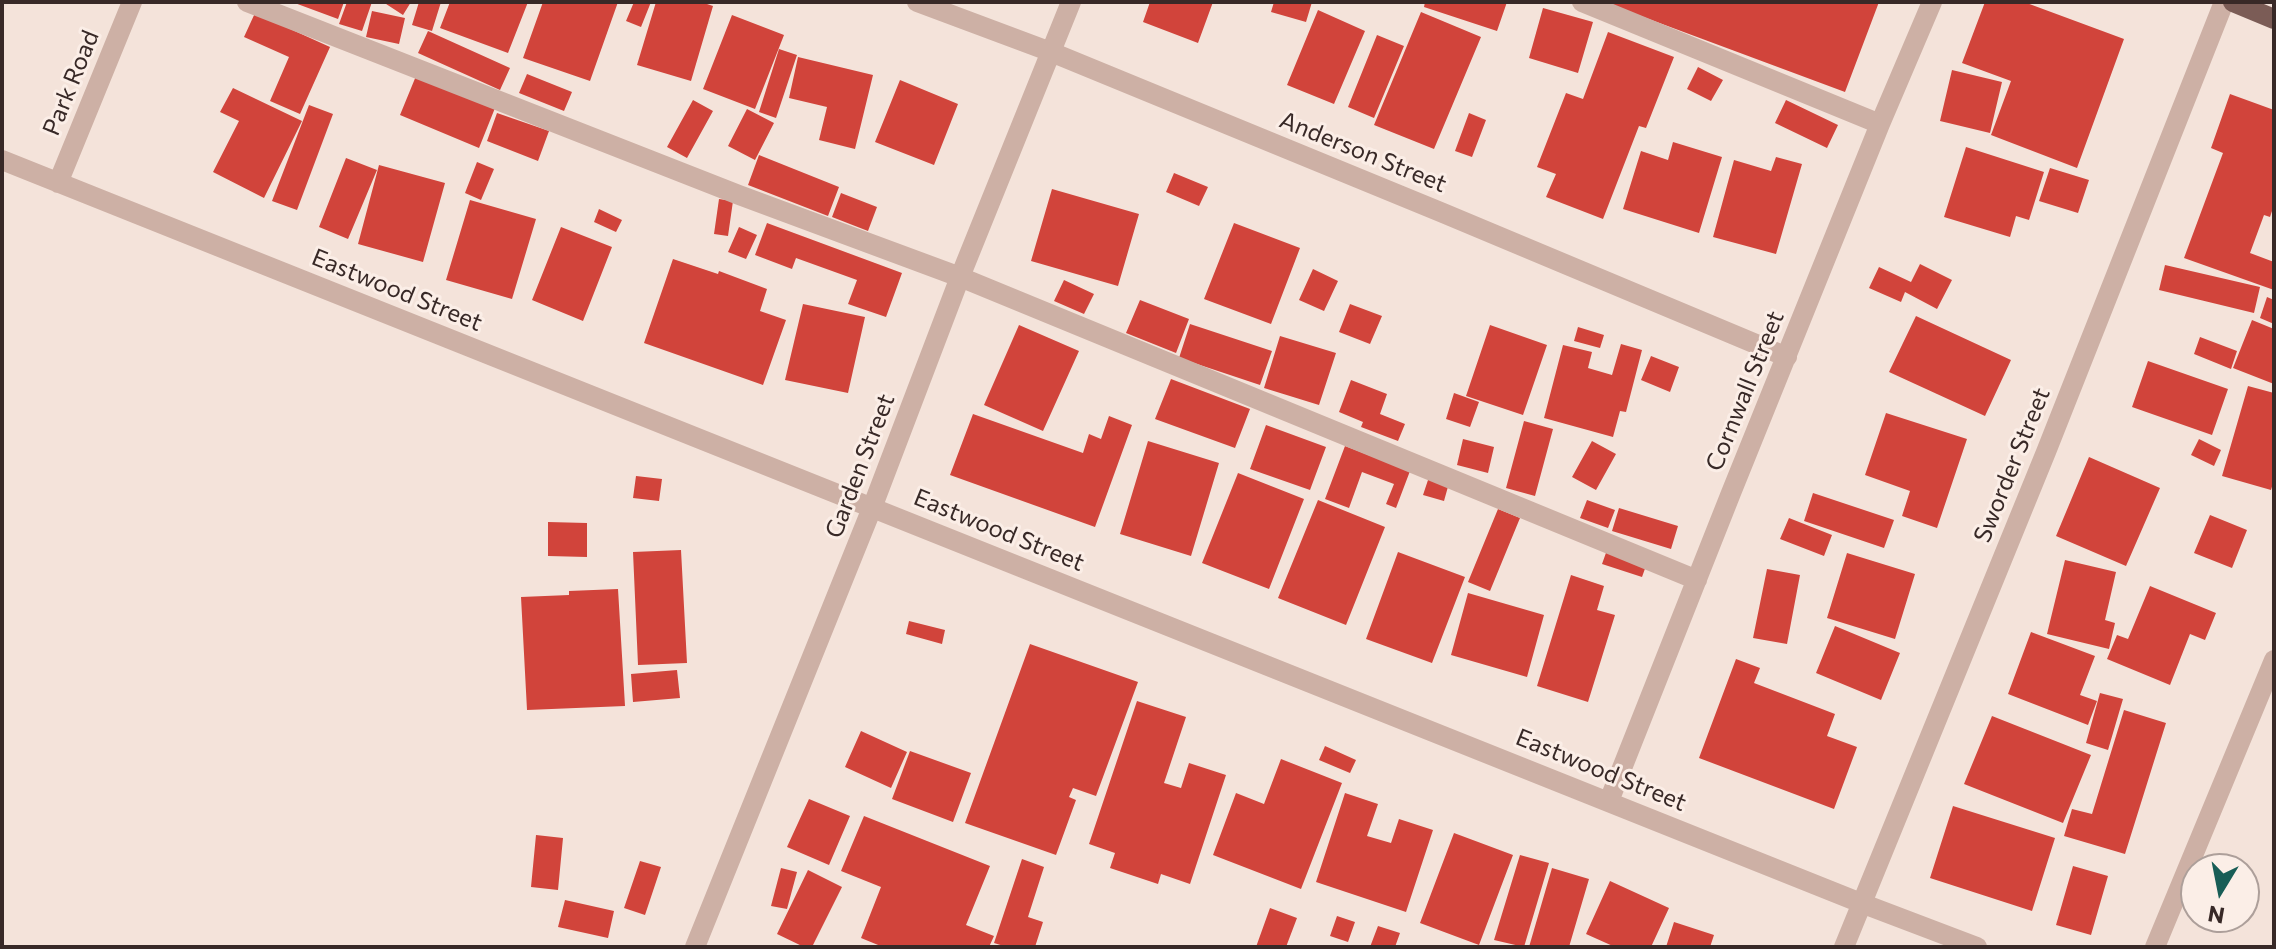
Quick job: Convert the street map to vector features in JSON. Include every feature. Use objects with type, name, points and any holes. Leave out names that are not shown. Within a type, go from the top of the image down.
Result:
[{"type":"main road","points":[[2233,2],[2274,19]]},
{"type":"street","name":"Park Road","points":[[58,183],[132,2]]},
{"type":"street","points":[[247,2],[724,190],[960,277],[1697,580]]},
{"type":"street","name":"Anderson Street","points":[[917,2],[1051,52],[1787,357]]},
{"type":"street","name":"Garden Street","points":[[695,947],[1071,2]]},
{"type":"street","points":[[1582,2],[1880,124]]},
{"type":"street","name":"Cornwall Street","points":[[1609,801],[1880,124],[1932,2]]},
{"type":"street","name":"Sworder Street","points":[[1844,947],[2052,437],[2224,2]]},
{"type":"street","name":"Eastwood Street","points":[[2,160],[1977,947]]},
{"type":"street","points":[[2155,947],[2274,660]]},
{"type":"building","points":[[292,2],[344,2],[338,19]]},
{"type":"building","points":[[347,2],[372,2],[362,31],[339,24]]},
{"type":"building","points":[[383,2],[411,2],[403,15]]},
{"type":"building","points":[[419,2],[441,2],[432,31],[412,25]]},
{"type":"building","points":[[450,2],[528,2],[508,53],[440,28]]},
{"type":"building","points":[[543,2],[618,2],[590,81],[523,58]]},
{"type":"building","points":[[634,2],[651,2],[641,27],[626,21]]},
{"type":"building","points":[[656,2],[701,2],[713,6],[691,81],[637,65]]},
{"type":"building","points":[[1150,2],[1213,2],[1198,43],[1143,22]]},
{"type":"building","points":[[1274,2],[1312,2],[1306,22],[1271,12]]},
{"type":"building","points":[[1425,2],[1507,2],[1497,31],[1424,7]]},
{"type":"building","points":[[1603,2],[1879,2],[1845,92]]},
{"type":"building","points":[[1985,2],[2024,2],[2124,39],[2077,168],[1991,135],[2011,81],[1962,63]]},
{"type":"building","points":[[1543,8],[1593,22],[1578,73],[1529,58]]},
{"type":"building","points":[[1318,10],[1365,31],[1334,104],[1287,85]]},
{"type":"building","points":[[372,11],[405,18],[399,44],[366,37]]},
{"type":"building","points":[[1421,12],[1481,37],[1434,149],[1374,125]]},
{"type":"building","points":[[255,13],[330,47],[300,114],[270,101],[289,57],[244,37]]},
{"type":"building","points":[[732,15],[784,35],[755,109],[703,89]]},
{"type":"building","points":[[428,31],[510,68],[500,90],[418,53]]},
{"type":"building","points":[[1608,32],[1674,57],[1646,128],[1639,126],[1603,219],[1546,197],[1556,174],[1537,167],[1566,93],[1583,99]]},
{"type":"building","points":[[1377,35],[1404,46],[1374,118],[1348,107]]},
{"type":"building","points":[[779,49],[797,55],[776,118],[759,112]]},
{"type":"building","points":[[798,57],[873,75],[855,149],[819,140],[827,107],[789,98]]},
{"type":"building","points":[[1698,67],[1723,80],[1711,101],[1687,89]]},
{"type":"building","points":[[1952,70],[2002,82],[1990,133],[1940,121]]},
{"type":"building","points":[[527,74],[572,92],[564,111],[519,93]]},
{"type":"building","points":[[416,76],[495,108],[479,148],[400,115]]},
{"type":"building","points":[[900,80],[958,104],[934,165],[875,142]]},
{"type":"building","points":[[233,88],[302,121],[264,198],[213,172],[239,121],[220,112]]},
{"type":"building","points":[[2230,94],[2274,110],[2274,205],[2270,217],[2264,215],[2250,253],[2274,262],[2274,290],[2184,258],[2223,153],[2211,148]]},
{"type":"building","points":[[693,100],[713,111],[687,158],[667,147]]},
{"type":"building","points":[[1786,100],[1838,125],[1827,148],[1775,123]]},
{"type":"building","points":[[309,105],[333,114],[297,210],[272,201]]},
{"type":"building","points":[[747,109],[774,123],[755,160],[728,146]]},
{"type":"building","points":[[497,113],[549,131],[538,161],[487,141]]},
{"type":"building","points":[[1469,113],[1486,120],[1472,157],[1455,151]]},
{"type":"building","points":[[1673,142],[1722,157],[1699,233],[1623,209],[1641,151],[1668,160]]},
{"type":"building","points":[[1966,147],[2044,172],[2029,220],[2016,216],[2010,237],[1944,217]]},
{"type":"building","points":[[759,155],[839,187],[828,216],[748,185]]},
{"type":"building","points":[[1776,157],[1802,164],[1776,254],[1713,237],[1734,160],[1771,171]]},
{"type":"building","points":[[346,158],[377,170],[348,239],[319,227]]},
{"type":"building","points":[[477,162],[494,169],[481,200],[465,193]]},
{"type":"building","points":[[379,165],[445,183],[423,262],[358,244]]},
{"type":"building","points":[[2050,168],[2089,180],[2078,213],[2039,201]]},
{"type":"building","points":[[1174,173],[1208,187],[1199,206],[1166,192]]},
{"type":"building","points":[[1052,189],[1139,214],[1118,286],[1031,261]]},
{"type":"building","points":[[841,193],[877,207],[868,231],[832,217]]},
{"type":"building","points":[[719,199],[733,201],[728,236],[714,234]]},
{"type":"building","points":[[470,200],[536,219],[512,299],[446,280]]},
{"type":"building","points":[[599,209],[622,220],[616,232],[594,222]]},
{"type":"building","points":[[767,223],[902,273],[886,317],[848,304],[857,280],[796,258],[792,269],[755,255]]},
{"type":"building","points":[[1234,223],[1300,248],[1271,324],[1204,299]]},
{"type":"building","points":[[561,227],[612,247],[583,321],[532,300]]},
{"type":"building","points":[[739,227],[757,235],[746,259],[728,252]]},
{"type":"building","points":[[673,259],[718,274],[719,271],[767,289],[760,311],[786,320],[763,385],[644,343]]},
{"type":"building","points":[[1920,264],[1952,280],[1937,309],[1905,292],[1901,302],[1869,288],[1879,267],[1911,282]]},
{"type":"building","points":[[2165,265],[2260,287],[2254,313],[2159,290]]},
{"type":"building","points":[[1313,269],[1338,281],[1324,311],[1299,300]]},
{"type":"building","points":[[1064,280],[1094,294],[1084,314],[1054,301]]},
{"type":"building","points":[[2267,297],[2274,300],[2274,324],[2260,318]]},
{"type":"building","points":[[1140,300],[1189,319],[1176,353],[1126,333]]},
{"type":"building","points":[[803,304],[865,317],[848,393],[785,380]]},
{"type":"building","points":[[1350,304],[1382,316],[1370,344],[1339,332]]},
{"type":"building","points":[[1916,316],[2011,360],[1985,416],[1889,372]]},
{"type":"building","points":[[2252,320],[2274,329],[2274,384],[2233,368]]},
{"type":"building","points":[[1190,324],[1272,351],[1260,385],[1179,358]]},
{"type":"building","points":[[1019,325],[1079,351],[1043,431],[984,405]]},
{"type":"building","points":[[1490,325],[1547,345],[1523,415],[1466,396]]},
{"type":"building","points":[[1578,327],[1604,335],[1600,348],[1574,341]]},
{"type":"building","points":[[1280,336],[1336,353],[1319,405],[1264,388]]},
{"type":"building","points":[[2200,337],[2237,351],[2231,369],[2194,354]]},
{"type":"building","points":[[1621,344],[1642,350],[1626,412],[1620,411],[1613,437],[1544,418],[1563,345],[1592,352],[1588,368],[1612,375]]},
{"type":"building","points":[[1651,356],[1679,367],[1670,392],[1641,380]]},
{"type":"building","points":[[2148,361],[2228,389],[2212,435],[2132,407]]},
{"type":"building","points":[[1171,379],[1250,409],[1235,448],[1155,419]]},
{"type":"building","points":[[1351,380],[1387,394],[1380,414],[1405,424],[1398,441],[1361,427],[1363,422],[1339,412]]},
{"type":"building","points":[[2248,386],[2274,393],[2274,480],[2271,490],[2222,476]]},
{"type":"building","points":[[1454,393],[1479,402],[1470,427],[1446,419]]},
{"type":"building","points":[[1886,413],[1967,439],[1937,528],[1902,516],[1910,491],[1865,475]]},
{"type":"building","points":[[973,414],[1083,453],[1089,434],[1101,439],[1109,416],[1132,425],[1095,527],[950,475]]},
{"type":"building","points":[[1524,421],[1553,429],[1535,496],[1506,488]]},
{"type":"building","points":[[1266,425],[1326,447],[1310,490],[1250,469]]},
{"type":"building","points":[[1463,439],[1494,447],[1488,473],[1457,465]]},
{"type":"building","points":[[2199,439],[2221,450],[2214,466],[2191,455]]},
{"type":"building","points":[[1148,441],[1219,463],[1191,556],[1120,534]]},
{"type":"building","points":[[1592,441],[1616,454],[1596,490],[1572,477]]},
{"type":"building","points":[[1345,446],[1410,471],[1396,508],[1386,504],[1394,484],[1362,472],[1349,508],[1325,499]]},
{"type":"building","points":[[2089,457],[2160,488],[2126,566],[2056,536]]},
{"type":"building","points":[[1238,473],[1304,499],[1269,589],[1202,563]]},
{"type":"building","points":[[636,476],[662,479],[659,501],[633,498]]},
{"type":"building","points":[[1429,477],[1449,483],[1444,501],[1423,495]]},
{"type":"building","points":[[1813,493],[1894,520],[1884,548],[1804,521]]},
{"type":"building","points":[[1318,500],[1385,527],[1346,625],[1278,598]]},
{"type":"building","points":[[1587,500],[1615,510],[1608,528],[1580,518]]},
{"type":"building","points":[[1619,508],[1678,526],[1671,549],[1612,531]]},
{"type":"building","points":[[1498,509],[1520,518],[1490,591],[1468,582]]},
{"type":"building","points":[[2210,515],[2247,530],[2232,568],[2194,553]]},
{"type":"building","points":[[1789,518],[1832,535],[1824,556],[1780,539]]},
{"type":"building","points":[[548,522],[587,523],[587,557],[548,556]]},
{"type":"building","points":[[681,550],[687,663],[638,665],[633,552]]},
{"type":"building","points":[[1607,550],[1647,563],[1642,577],[1602,564]]},
{"type":"building","points":[[1398,552],[1465,577],[1432,663],[1366,639]]},
{"type":"building","points":[[1847,553],[1915,574],[1895,639],[1827,618]]},
{"type":"building","points":[[2065,560],[2116,572],[2105,620],[2115,623],[2109,649],[2047,634]]},
{"type":"building","points":[[1767,569],[1800,575],[1787,644],[1753,638]]},
{"type":"building","points":[[1571,575],[1604,586],[1597,610],[1615,615],[1588,702],[1537,686]]},
{"type":"building","points":[[2150,586],[2216,613],[2205,640],[2190,634],[2170,685],[2107,659],[2117,635],[2128,639]]},
{"type":"building","points":[[618,589],[625,706],[527,710],[521,597]]},
{"type":"building","points":[[1468,593],[1544,615],[1527,677],[1451,655]]},
{"type":"building","points":[[909,621],[945,630],[942,644],[906,634]]},
{"type":"building","points":[[1835,626],[1900,653],[1881,700],[1816,673]]},
{"type":"building","points":[[2031,632],[2095,656],[2080,695],[2097,701],[2088,725],[2008,694]]},
{"type":"building","points":[[1030,644],[1138,682],[1096,796],[1073,788],[1069,797],[1076,800],[1056,855],[965,823]]},
{"type":"building","points":[[1736,659],[1760,668],[1754,683],[1835,714],[1827,736],[1857,747],[1834,809],[1699,758]]},
{"type":"building","points":[[677,670],[680,698],[633,702],[631,674]]},
{"type":"building","points":[[2100,693],[2123,699],[2108,750],[2086,743]]},
{"type":"building","points":[[1137,701],[1186,717],[1164,783],[1181,788],[1189,763],[1226,775],[1190,884],[1161,874],[1158,884],[1110,868],[1115,853],[1089,844]]},
{"type":"building","points":[[2124,710],[2166,723],[2125,854],[2064,836],[2072,809],[2092,814]]},
{"type":"building","points":[[1992,716],[2091,755],[2063,823],[1964,784]]},
{"type":"building","points":[[861,731],[907,752],[891,788],[845,767]]},
{"type":"building","points":[[1325,746],[1356,760],[1350,773],[1319,760]]},
{"type":"building","points":[[910,751],[971,773],[953,822],[892,799]]},
{"type":"building","points":[[1281,759],[1342,783],[1301,889],[1213,855],[1236,793],[1264,804]]},
{"type":"building","points":[[1345,793],[1378,804],[1367,836],[1391,843],[1399,819],[1433,830],[1406,912],[1316,882]]},
{"type":"building","points":[[809,799],[850,816],[829,865],[787,847]]},
{"type":"building","points":[[1953,806],[2055,838],[2032,911],[1930,878]]},
{"type":"building","points":[[864,816],[990,866],[966,925],[994,936],[989,947],[883,947],[861,938],[881,887],[841,871]]},
{"type":"building","points":[[1454,833],[1513,855],[1479,945],[1420,923]]},
{"type":"building","points":[[536,835],[563,838],[558,890],[531,887]]},
{"type":"building","points":[[1520,855],[1549,863],[1524,947],[1494,940]]},
{"type":"building","points":[[1022,859],[1044,867],[1028,917],[1043,922],[1035,947],[1007,947],[994,943]]},
{"type":"building","points":[[640,861],[661,867],[645,915],[624,908]]},
{"type":"building","points":[[2073,866],[2108,876],[2091,935],[2056,925]]},
{"type":"building","points":[[781,868],[797,872],[787,909],[771,906]]},
{"type":"building","points":[[1552,868],[1589,879],[1569,947],[1529,947]]},
{"type":"building","points":[[808,870],[842,887],[812,947],[804,947],[777,934]]},
{"type":"building","points":[[1610,881],[1669,908],[1651,947],[1615,947],[1586,934]]},
{"type":"building","points":[[565,900],[614,911],[608,938],[558,927]]},
{"type":"building","points":[[1270,908],[1297,918],[1286,947],[1256,947]]},
{"type":"building","points":[[1337,916],[1355,922],[1348,942],[1330,936]]},
{"type":"building","points":[[1674,922],[1714,935],[1710,947],[1666,947]]},
{"type":"building","points":[[1378,926],[1400,933],[1395,947],[1370,947]]}]
